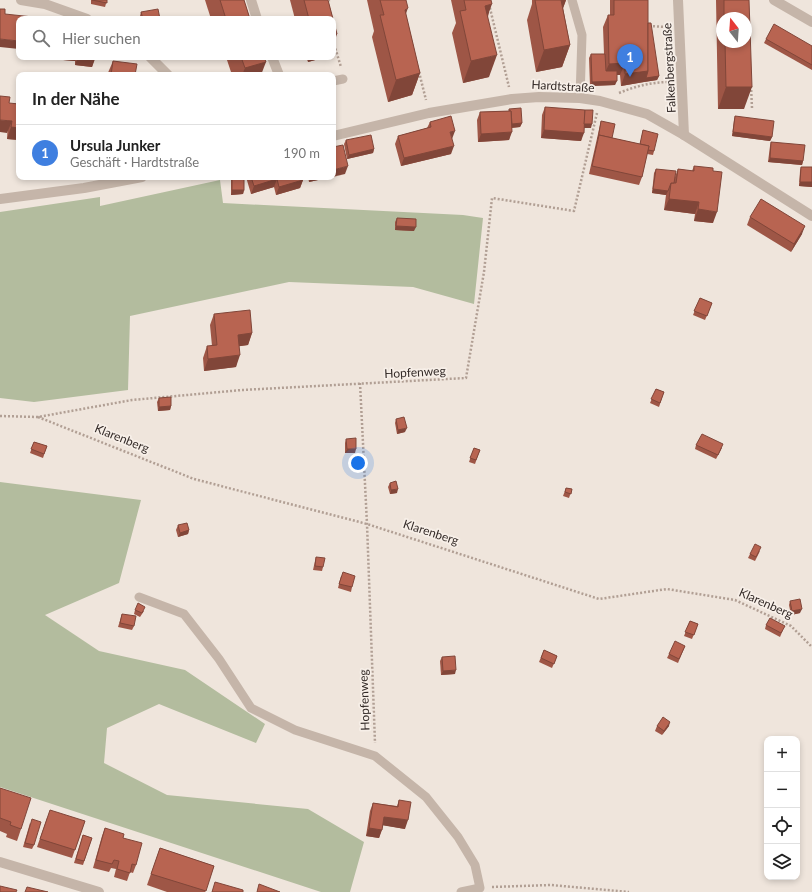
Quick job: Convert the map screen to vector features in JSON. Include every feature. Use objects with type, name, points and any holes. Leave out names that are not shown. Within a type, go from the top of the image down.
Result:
[{"type":"street","points":[[21,0],[45,4],[79,16]]},
{"type":"street","points":[[251,0],[256,16]]},
{"type":"street","name":"Falkenbergstraße","points":[[678,0],[684,134]]},
{"type":"street","points":[[774,0],[812,22]]},
{"type":"street","points":[[153,60],[165,72]]},
{"type":"street","points":[[273,60],[278,72]]},
{"type":"street","name":"Hardtstraße","points":[[336,135],[429,114],[512,99],[539,97],[580,98],[600,101],[647,114],[684,134],[812,216]]},
{"type":"street","points":[[0,199],[84,188],[126,180]]},
{"type":"street","points":[[0,862],[99,892]]},
{"type":"lane","points":[[572,0],[582,35],[580,98]]},
{"type":"lane","points":[[336,81],[343,79]]},
{"type":"lane","points":[[138,596],[184,614],[219,659],[251,708],[295,730],[375,756],[426,797],[458,837],[475,866],[480,888],[461,892]]},
{"type":"path","points":[[320,2],[330,0]]},
{"type":"path","points":[[488,0],[512,99]]},
{"type":"path","points":[[646,20],[646,27],[680,28]]},
{"type":"path","points":[[494,50],[499,48]]},
{"type":"path","points":[[336,49],[340,60],[343,79]]},
{"type":"path","points":[[418,70],[429,114]]},
{"type":"path","points":[[414,78],[420,76]]},
{"type":"path","points":[[632,87],[648,83],[667,82]]},
{"type":"path","points":[[751,85],[752,108]]},
{"type":"path","name":"Hopfenweg","points":[[375,756],[367,524],[360,384],[466,378],[484,272],[492,198],[574,210],[600,101]]},
{"type":"path","name":"Klarenberg","points":[[0,416],[38,417],[132,400],[242,390],[360,384]]},
{"type":"path","name":"Klarenberg","points":[[38,417],[194,479],[367,524],[600,599],[667,588],[735,600],[791,626],[812,647]]},
{"type":"path","points":[[480,888],[551,885],[629,892]]},
{"type":"green space","points":[[220,180],[223,203],[463,215],[483,218],[474,304],[413,287],[289,282],[130,316],[128,390],[34,402],[0,398],[0,212],[100,197],[100,206]]},
{"type":"green space","points":[[0,482],[141,500],[119,583],[45,615],[99,651],[185,670],[265,724],[256,743],[159,704],[107,728],[104,763],[167,795],[308,809],[364,842],[350,892],[321,892],[0,787]]},
{"type":"building","points":[[92,0],[107,0],[107,3]]},
{"type":"building","points":[[220,0],[244,0],[249,16],[225,16]]},
{"type":"building","points":[[304,0],[328,0],[332,16],[308,16]]},
{"type":"building","points":[[380,0],[406,0],[408,8],[405,10],[420,73],[396,80],[380,15],[384,15]]},
{"type":"building","points":[[464,0],[491,0],[492,4],[485,6],[497,55],[471,61],[460,11],[466,10]]},
{"type":"building","points":[[535,0],[561,0],[570,45],[544,50]]},
{"type":"building","points":[[614,0],[648,0],[648,71],[625,74],[625,63],[609,64],[608,15],[614,15]]},
{"type":"building","points":[[724,0],[749,0],[749,12],[724,12]]},
{"type":"building","points":[[0,9],[5,9],[5,14],[24,16],[16,16],[16,41],[0,39]]},
{"type":"building","points":[[158,9],[159,16],[142,16],[141,12]]},
{"type":"building","points":[[648,23],[651,23],[659,76],[646,78],[648,71]]},
{"type":"building","points":[[774,24],[812,46],[812,65],[766,39]]},
{"type":"building","points":[[725,48],[751,48],[752,87],[726,87]]},
{"type":"building","points":[[591,54],[605,54],[606,71],[617,71],[617,81],[592,82]]},
{"type":"building","points":[[242,60],[265,60],[266,62],[245,68]]},
{"type":"building","points":[[113,61],[137,64],[136,72],[111,72]]},
{"type":"building","points":[[0,96],[10,97],[9,103],[16,104],[16,128],[11,127],[12,121],[0,120]]},
{"type":"building","points":[[545,107],[585,110],[584,133],[544,130]]},
{"type":"building","points":[[521,108],[522,123],[512,124],[511,111],[509,111],[509,109]]},
{"type":"building","points":[[585,110],[593,110],[592,124],[584,124]]},
{"type":"building","points":[[511,111],[512,132],[481,134],[480,112]]},
{"type":"building","points":[[451,116],[455,131],[450,132],[454,146],[404,158],[398,136],[431,127],[430,122]]},
{"type":"building","points":[[735,116],[774,121],[772,137],[733,132]]},
{"type":"building","points":[[601,121],[615,124],[612,138],[599,135],[598,139]]},
{"type":"building","points":[[643,130],[658,134],[654,151],[648,150],[649,146],[640,144]]},
{"type":"building","points":[[371,135],[374,149],[349,155],[346,140]]},
{"type":"building","points":[[599,135],[649,146],[642,177],[592,166]]},
{"type":"building","points":[[771,142],[805,145],[803,161],[770,158]]},
{"type":"building","points":[[343,145],[348,166],[336,169],[336,146]]},
{"type":"building","points":[[694,166],[713,168],[713,171],[722,172],[717,212],[698,209],[699,202],[669,199],[671,183],[676,183],[678,169],[694,171]]},
{"type":"building","points":[[801,167],[812,167],[812,182],[800,182]]},
{"type":"building","points":[[656,169],[676,171],[674,183],[671,183],[668,191],[653,189]]},
{"type":"building","points":[[232,180],[244,180],[244,190],[232,190]]},
{"type":"building","points":[[252,180],[274,180],[254,186]]},
{"type":"building","points":[[277,180],[303,180],[279,187]]},
{"type":"building","points":[[761,199],[805,226],[794,244],[750,217]]},
{"type":"building","points":[[397,218],[416,219],[416,227],[396,226]]},
{"type":"building","points":[[700,298],[712,303],[707,316],[694,311]]},
{"type":"building","points":[[250,310],[252,333],[238,335],[240,355],[208,359],[207,346],[217,345],[214,314]]},
{"type":"building","points":[[656,389],[664,392],[660,403],[651,399]]},
{"type":"building","points":[[171,397],[171,406],[159,407],[159,398]]},
{"type":"building","points":[[404,417],[407,428],[398,430],[396,419]]},
{"type":"building","points":[[702,434],[723,444],[718,455],[696,445]]},
{"type":"building","points":[[356,438],[356,449],[347,449],[346,439]]},
{"type":"building","points":[[34,442],[47,446],[44,454],[31,449]]},
{"type":"building","points":[[474,448],[480,450],[476,460],[470,458]]},
{"type":"building","points":[[396,481],[398,489],[391,490],[390,483]]},
{"type":"building","points":[[566,488],[572,489],[571,494],[565,492]]},
{"type":"building","points":[[187,523],[189,530],[180,533],[178,525]]},
{"type":"building","points":[[755,544],[761,547],[756,557],[750,554]]},
{"type":"building","points":[[316,557],[325,558],[323,567],[315,566]]},
{"type":"building","points":[[343,572],[355,576],[352,587],[339,584]]},
{"type":"building","points":[[800,599],[802,609],[792,611],[790,601]]},
{"type":"building","points":[[138,603],[145,607],[142,613],[135,610]]},
{"type":"building","points":[[122,614],[136,616],[134,626],[120,623]]},
{"type":"building","points":[[770,618],[785,626],[781,633],[766,625]]},
{"type":"building","points":[[690,621],[698,624],[694,635],[685,632]]},
{"type":"building","points":[[675,641],[685,646],[679,659],[669,654]]},
{"type":"building","points":[[544,650],[557,656],[554,664],[541,658]]},
{"type":"building","points":[[455,656],[456,670],[443,671],[442,657]]},
{"type":"building","points":[[663,717],[670,722],[664,731],[657,726]]},
{"type":"building","points":[[0,788],[31,798],[21,829],[10,825],[11,822],[0,818]]},
{"type":"building","points":[[399,800],[411,802],[408,820],[384,817],[382,830],[369,828],[373,803],[398,807]]},
{"type":"building","points":[[50,810],[85,821],[75,850],[40,839]]},
{"type":"building","points":[[32,819],[41,822],[34,845],[25,843]]},
{"type":"building","points":[[105,828],[124,834],[123,838],[142,843],[136,865],[132,864],[130,873],[117,869],[119,861],[114,860],[112,864],[96,860]]},
{"type":"building","points":[[83,835],[92,838],[84,861],[76,859]]},
{"type":"building","points":[[160,848],[214,866],[206,891],[151,874]]},
{"type":"building","points":[[215,882],[243,890],[243,892],[212,892]]},
{"type":"building","points":[[259,884],[280,892],[257,892]]},
{"type":"building","points":[[0,886],[17,890],[16,892],[0,892]]},
{"type":"building","points":[[27,887],[48,892],[25,892]]},
{"type":"place","name":"Ursula Junker","points":[[630,77]]}]
